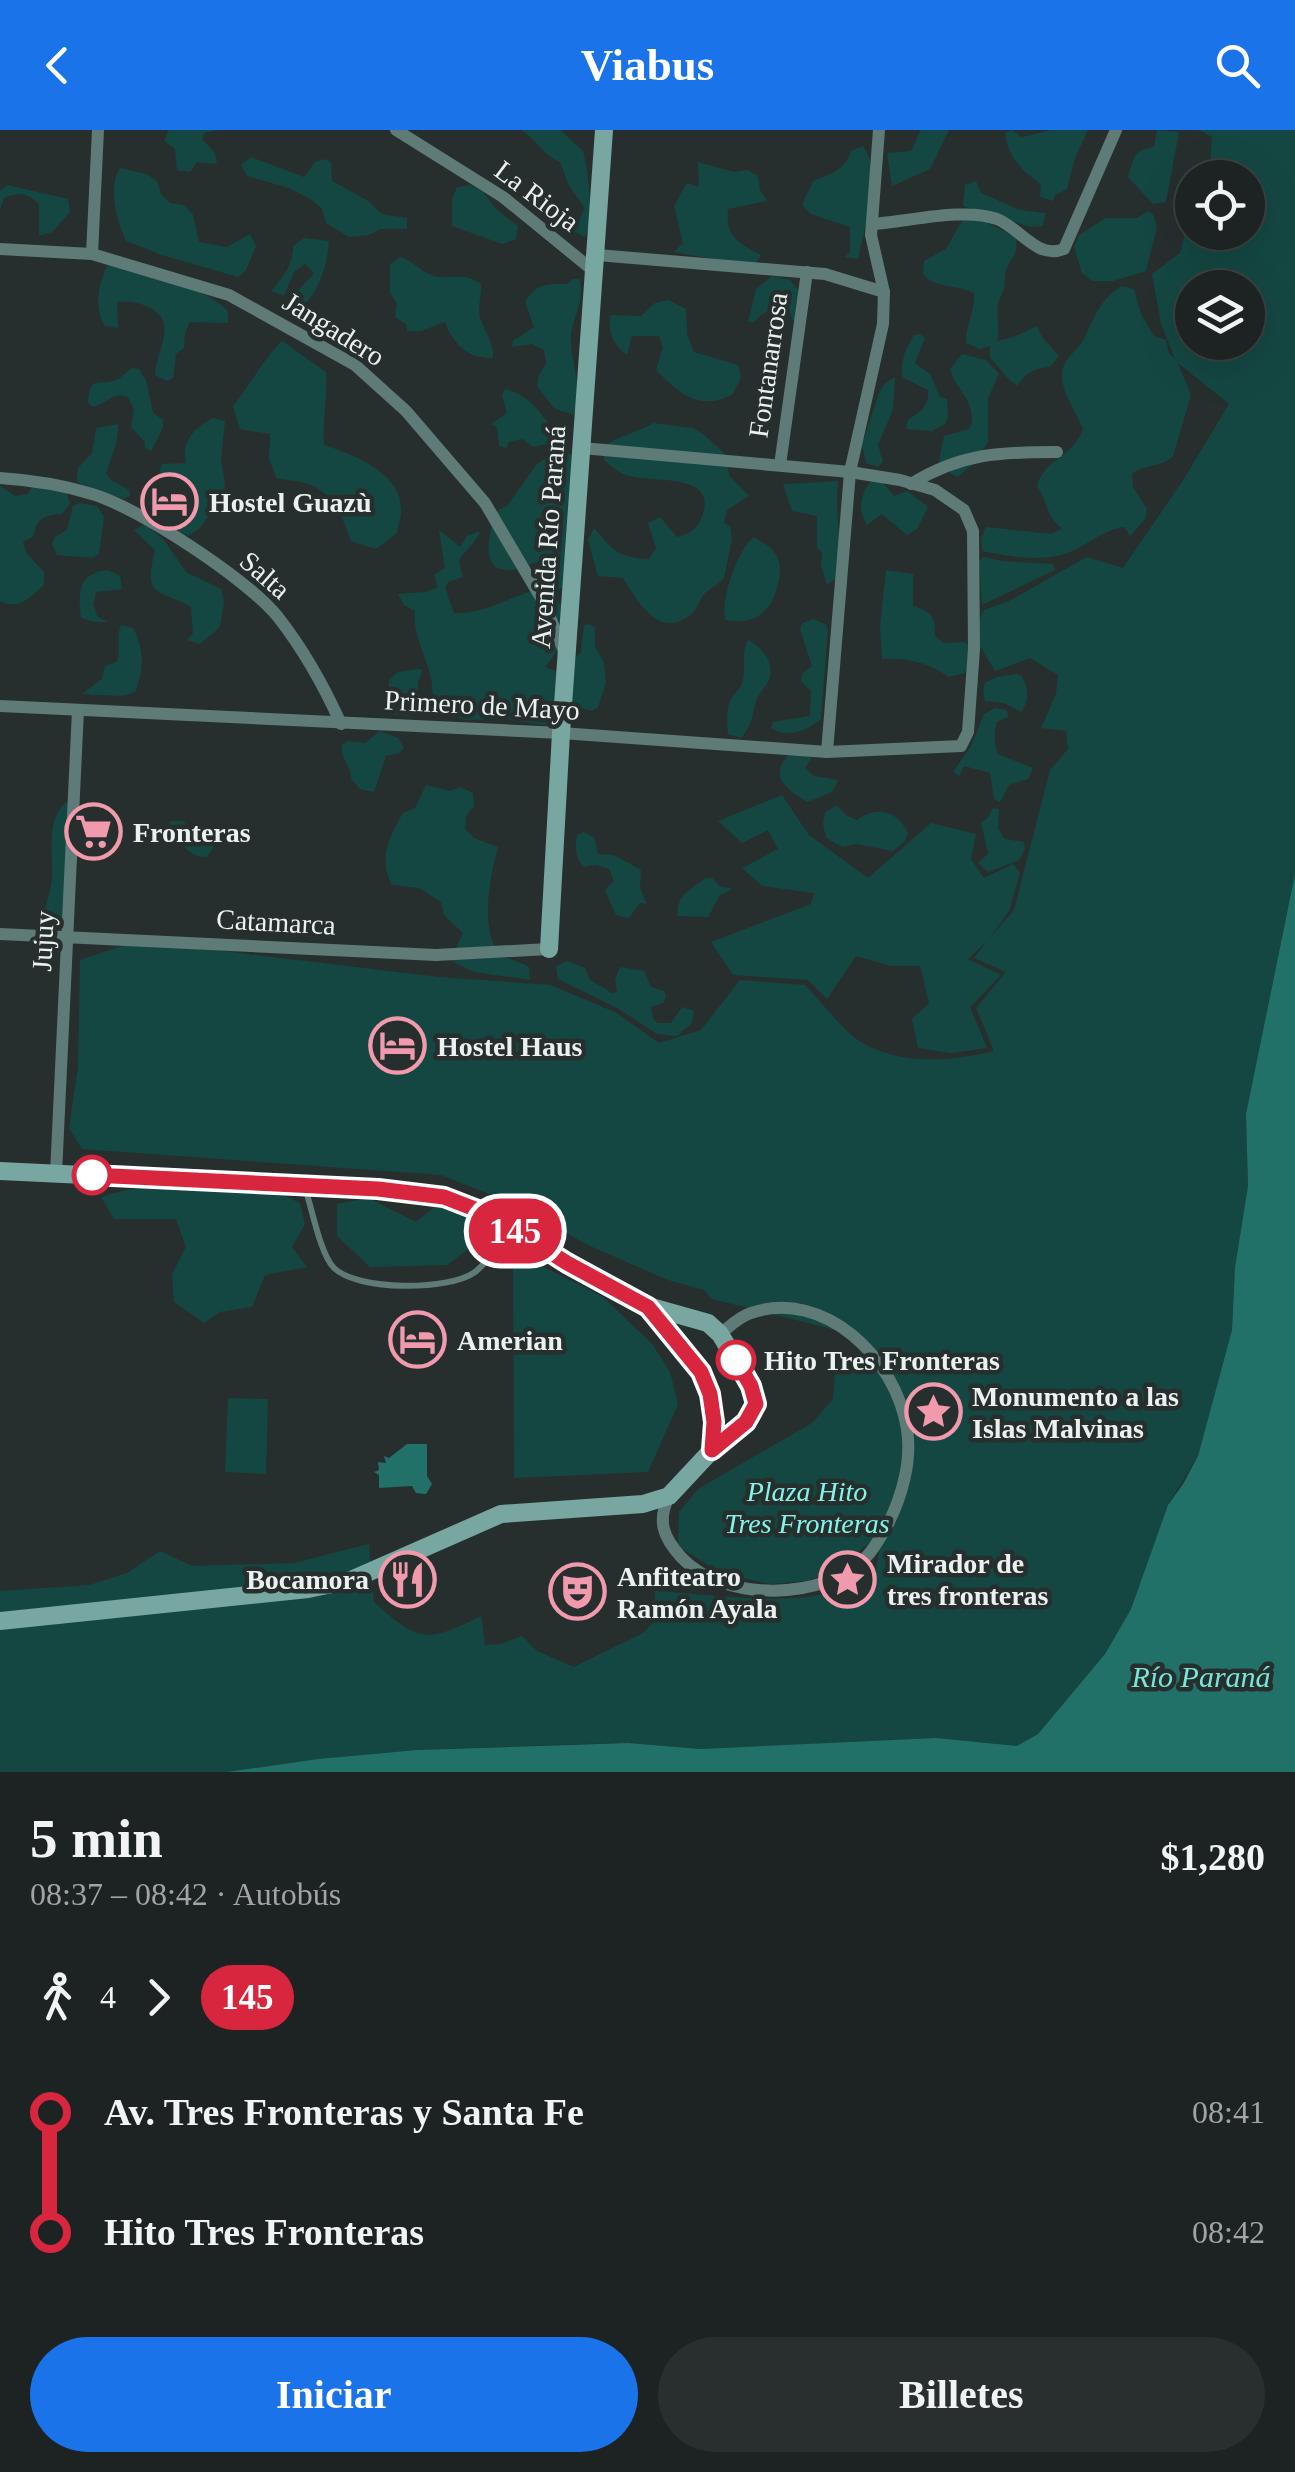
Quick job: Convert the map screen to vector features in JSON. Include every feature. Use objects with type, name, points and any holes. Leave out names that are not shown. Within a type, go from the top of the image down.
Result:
[{"type":"main road","name":"Avenida Río Paraná","points":[[550,949],[561,733],[604,130]]},
{"type":"main road","points":[[0,1171],[378,1189],[444,1197],[493,1216],[648,1307],[708,1323],[720,1334],[751,1386],[756,1404],[746,1422],[712,1450],[669,1496],[643,1504],[500,1514],[351,1580],[308,1590],[0,1622]]},
{"type":"main road","points":[[648,1307],[701,1372],[710,1394],[714,1422],[712,1450]]},
{"type":"street","points":[[92,254],[98,130]]},
{"type":"street","name":"La Rioja","points":[[396,130],[503,196],[596,264]]},
{"type":"street","points":[[827,752],[850,472],[883,324],[884,292],[871,235],[878,130]]},
{"type":"street","points":[[872,224],[969,214],[998,220],[1045,252],[1056,253],[1064,249],[1116,130]]},
{"type":"street","name":"Jangadero","points":[[0,250],[92,254],[229,295],[354,365],[406,411],[485,502],[544,604],[567,658]]},
{"type":"street","points":[[596,264],[806,272],[884,292]]},
{"type":"street","name":"Fontanarrosa","points":[[780,466],[806,272]]},
{"type":"street","points":[[582,448],[850,472],[912,484],[962,458],[993,453],[1057,452]]},
{"type":"street","name":"Salta","points":[[0,478],[93,494],[141,516],[250,588],[278,618],[325,688],[341,724]]},
{"type":"street","name":"Primero de Mayo","points":[[0,706],[561,733],[827,752],[961,746],[968,732],[974,650],[973,531],[964,510],[934,490],[912,484]]},
{"type":"street","name":"Jujuy","points":[[56,1174],[78,710]]},
{"type":"street","name":"Catamarca","points":[[0,934],[436,955],[550,949]]},
{"type":"street","points":[[669,1496],[662,1511],[662,1528],[668,1542],[694,1571],[720,1584],[750,1592],[822,1582],[846,1572],[867,1557],[901,1494],[908,1433],[903,1409],[890,1380],[864,1345],[842,1326],[810,1312],[778,1306],[746,1314],[720,1334]]},
{"type":"lane","points":[[305,1187],[335,1270],[372,1284],[426,1285],[475,1273],[512,1229]]},
{"type":"green space","points":[[169,130],[218,130],[204,133],[202,139],[215,153],[217,164],[197,162],[190,172],[177,170],[175,149],[164,141]]},
{"type":"green space","points":[[521,130],[560,130],[583,151],[590,207],[585,237],[573,231],[585,208],[569,186],[560,162]]},
{"type":"green space","points":[[921,130],[949,130],[930,169],[892,186],[887,153],[911,151]]},
{"type":"green space","points":[[1012,130],[1022,137],[1051,130],[1088,130],[1067,189],[1055,195],[1053,201],[1040,197],[1041,184],[1013,156],[1005,133]]},
{"type":"green space","points":[[1157,130],[1179,132],[1166,202],[1153,204],[1128,177],[1138,153],[1154,147]]},
{"type":"green space","name":"Plaza Hito Tres Fronteras","points":[[1199,130],[1295,130],[1295,874],[1246,1114],[1248,1186],[1235,1267],[1232,1330],[1198,1456],[1168,1505],[1131,1609],[1105,1654],[1038,1734],[1017,1746],[936,1738],[700,1749],[581,1744],[417,1750],[227,1772],[0,1772],[0,1591],[89,1585],[127,1573],[160,1551],[192,1566],[294,1563],[369,1544],[374,1602],[402,1625],[414,1632],[435,1634],[481,1616],[485,1645],[522,1636],[537,1651],[574,1667],[643,1633],[655,1620],[655,1591],[791,1598],[834,1592],[876,1571],[881,1539],[862,1548],[843,1569],[806,1581],[771,1584],[722,1574],[678,1546],[679,1512],[698,1489],[812,1423],[833,1399],[835,1373],[851,1365],[871,1372],[878,1351],[852,1334],[712,1299],[704,1290],[668,1280],[590,1246],[507,1201],[441,1175],[82,1149],[69,1128],[78,1067],[80,960],[125,945],[214,950],[439,977],[550,985],[615,1012],[659,1043],[701,1030],[740,980],[805,985],[847,1031],[876,1050],[927,1059],[994,1051],[976,1008],[1006,972],[974,958],[987,941],[968,959],[1001,975],[970,1007],[987,1048],[951,1053],[918,1048],[912,1019],[929,1003],[920,966],[891,966],[856,956],[827,999],[808,980],[733,975],[711,942],[811,904],[814,893],[762,886],[742,868],[778,849],[768,830],[742,843],[718,821],[782,795],[809,835],[868,878],[931,823],[976,834],[971,859],[984,878],[1013,864],[1020,873],[1009,911],[989,939],[1014,910],[1050,770],[1068,749],[1066,731],[1041,728],[1056,694],[1058,675],[1030,658],[995,671],[972,633],[984,610],[1009,601],[1087,557],[1123,568],[1229,404],[1178,363],[1191,395],[1173,456],[1132,474],[1133,487],[1147,509],[1145,519],[1130,536],[1124,527],[1064,554],[1034,558],[982,551],[981,538],[986,527],[1051,534],[1062,529],[1037,486],[1047,468],[1072,447],[1083,429],[1064,389],[1062,370],[1109,296],[1122,286],[1134,289],[1141,314],[1154,336],[1166,340],[1175,359],[1161,324],[1152,274],[1181,250],[1265,250],[1265,160],[1210,160],[1212,137]]},
{"type":"green space","points":[[863,146],[873,187],[858,259],[845,257],[850,252],[850,227],[811,214],[802,205],[813,181],[836,170],[851,151]]},
{"type":"green space","points":[[251,157],[304,177],[315,162],[326,159],[331,163],[332,181],[367,200],[382,214],[407,218],[407,229],[380,229],[369,235],[349,237],[326,223],[322,209],[312,200],[289,188],[247,176],[241,165]]},
{"type":"green space","points":[[698,162],[734,172],[747,170],[758,176],[767,201],[728,209],[731,233],[761,255],[754,266],[674,252],[683,243],[674,206],[687,183],[699,187]]},
{"type":"green space","points":[[120,168],[146,174],[157,181],[161,194],[170,203],[184,205],[193,215],[199,242],[227,247],[250,234],[256,246],[246,270],[238,277],[126,241],[114,194]]},
{"type":"green space","points":[[976,181],[981,193],[1020,210],[1045,213],[1043,226],[1030,227],[963,206],[965,185]]},
{"type":"green space","points":[[7,185],[68,199],[70,212],[52,232],[39,236],[39,204],[35,200],[14,195],[4,198],[0,209],[0,191]]},
{"type":"green space","points":[[470,185],[482,191],[497,210],[518,226],[516,239],[502,244],[452,226],[452,199],[457,187]]},
{"type":"green space","points":[[1148,211],[1157,227],[1146,271],[1113,281],[1092,281],[1082,273],[1074,247],[1079,235],[1106,218],[1137,218]]},
{"type":"green space","points":[[981,220],[1015,236],[1016,243],[998,303],[997,341],[1037,326],[1059,356],[1050,367],[1031,372],[1017,386],[990,358],[990,346],[980,349],[966,343],[974,293],[934,282],[923,274],[924,261],[946,249],[962,221]]},
{"type":"green space","points":[[304,238],[329,241],[321,279],[298,310],[291,299],[314,273],[305,264],[294,272],[284,296],[271,291],[287,270],[293,246]]},
{"type":"green space","points":[[401,257],[431,275],[467,278],[481,284],[479,314],[493,358],[463,349],[445,322],[421,331],[407,331],[406,324],[395,317],[397,304],[390,293],[390,264]]},
{"type":"green space","points":[[107,266],[203,293],[228,311],[228,323],[190,322],[184,348],[176,354],[173,378],[167,381],[155,375],[164,337],[163,320],[158,314],[138,303],[117,302],[118,328],[105,326],[102,319],[100,289]]},
{"type":"green space","points":[[772,276],[790,280],[798,290],[799,322],[793,321],[789,309],[783,309],[748,322],[756,289]]},
{"type":"green space","points":[[579,279],[581,286],[571,335],[578,387],[573,415],[554,408],[537,386],[546,363],[544,350],[532,344],[512,347],[513,341],[534,327],[525,302],[529,296],[543,286],[568,284]]},
{"type":"green space","points":[[668,300],[686,309],[687,334],[694,352],[738,365],[741,378],[732,395],[720,400],[699,400],[673,386],[656,370],[663,347],[659,336],[632,336],[627,355],[615,342],[611,315],[641,316],[655,303]]},
{"type":"green space","points":[[914,335],[925,338],[915,363],[930,374],[940,397],[947,399],[945,424],[932,431],[906,429],[908,420],[923,408],[928,396],[928,390],[903,378],[902,372],[908,345]]},
{"type":"green space","points":[[282,341],[326,372],[324,445],[373,466],[399,495],[397,533],[376,549],[351,541],[340,513],[317,488],[277,479],[269,459],[270,434],[240,429],[233,406]]},
{"type":"green space","points":[[962,354],[986,360],[999,374],[988,398],[988,442],[973,464],[957,477],[938,466],[944,436],[969,429],[972,423],[970,406],[950,369]]},
{"type":"green space","points":[[132,368],[139,369],[146,380],[153,413],[163,420],[151,451],[131,427],[134,409],[128,397],[113,397],[92,407],[88,402],[94,384],[118,379]]},
{"type":"green space","points":[[895,377],[893,409],[878,445],[883,462],[878,467],[866,463],[862,445],[878,396],[884,384]]},
{"type":"green space","points":[[505,389],[527,399],[539,411],[553,430],[552,443],[533,447],[522,439],[509,442],[506,448],[499,446],[497,427],[491,424],[507,413],[502,395]]},
{"type":"green space","points":[[213,418],[225,421],[221,459],[225,485],[222,497],[200,528],[188,536],[176,529],[187,507],[181,494],[157,482],[162,464],[186,463],[185,449],[190,436]]},
{"type":"green space","points":[[653,423],[693,428],[704,435],[724,453],[730,477],[749,496],[727,510],[724,523],[730,526],[732,539],[724,578],[705,593],[691,614],[669,623],[650,614],[623,578],[598,576],[588,540],[594,528],[617,551],[649,559],[656,548],[648,523],[660,517],[677,537],[699,523],[705,504],[702,493],[694,487],[626,475],[604,460],[604,446]]},
{"type":"green space","points":[[118,424],[106,473],[129,490],[130,496],[124,499],[77,481],[78,468],[92,453],[96,428]]},
{"type":"green space","points":[[558,451],[570,454],[577,466],[570,581],[554,594],[547,592],[563,606],[557,647],[545,667],[556,671],[562,683],[555,720],[544,725],[505,719],[466,720],[439,712],[417,635],[415,611],[404,605],[398,594],[438,587],[434,575],[445,568],[439,530],[460,547],[467,536],[480,531],[459,561],[463,577],[448,582],[445,588],[454,613],[487,608],[542,588],[540,562],[514,570],[500,569],[490,558],[489,539],[495,512],[507,506],[537,464]]},
{"type":"green space","points":[[874,478],[894,496],[907,491],[928,507],[917,529],[907,535],[882,514],[867,525],[861,500]]},
{"type":"green space","points":[[838,481],[839,578],[827,584],[821,566],[822,553],[817,548],[817,516],[792,511],[783,484]]},
{"type":"green space","points":[[34,483],[66,491],[70,503],[62,514],[42,519],[34,536],[23,542],[27,554],[44,572],[44,585],[24,601],[7,603],[0,601],[0,486],[15,496],[28,494]]},
{"type":"green space","points":[[73,506],[97,506],[104,517],[99,554],[93,558],[57,555],[52,544],[55,537],[67,530]]},
{"type":"green space","points":[[145,524],[164,540],[186,572],[221,589],[224,602],[220,627],[200,644],[187,640],[193,633],[191,607],[152,585],[155,550],[134,530]]},
{"type":"green space","points":[[754,537],[778,559],[780,576],[775,594],[766,609],[753,619],[725,620],[725,600],[732,575]]},
{"type":"green space","points":[[984,557],[1053,564],[1055,570],[982,605],[979,561]]},
{"type":"green space","points":[[108,570],[120,576],[122,589],[96,592],[93,605],[98,617],[108,622],[81,618],[82,585],[91,575]]},
{"type":"green space","points":[[886,570],[913,574],[913,606],[931,616],[935,636],[943,643],[964,642],[974,649],[965,673],[949,677],[917,662],[882,659],[880,626]]},
{"type":"green space","points":[[813,619],[828,629],[821,719],[797,732],[777,731],[771,728],[773,722],[810,716],[811,691],[801,681],[802,674],[812,666],[800,629],[802,623]]},
{"type":"green space","points":[[121,625],[133,628],[141,652],[142,667],[135,692],[122,696],[82,694],[102,679],[105,666],[117,662]]},
{"type":"green space","points":[[584,625],[595,628],[595,646],[604,663],[606,683],[598,707],[592,711],[568,700],[573,661],[581,652]]},
{"type":"green space","points":[[748,640],[766,656],[771,674],[741,738],[728,734],[727,713],[742,683]]},
{"type":"green space","points":[[423,670],[418,682],[419,708],[408,716],[392,714],[394,699],[389,692],[389,680],[398,672]]},
{"type":"green space","points":[[1016,674],[1022,676],[1027,690],[1021,712],[1004,703],[985,701],[985,683]]},
{"type":"green space","points":[[995,708],[1007,710],[1008,717],[997,722],[994,738],[998,754],[1033,768],[1028,779],[1009,785],[1000,802],[994,799],[990,773],[964,766],[959,776],[953,772],[971,746],[984,714]]},
{"type":"green space","points":[[380,731],[398,738],[404,748],[386,756],[374,792],[360,789],[351,778],[342,745],[347,741],[365,743]]},
{"type":"green space","points":[[789,754],[812,757],[805,768],[814,776],[838,780],[832,792],[808,802],[787,788],[780,770]]},
{"type":"green space","points":[[426,785],[450,791],[461,787],[473,793],[474,806],[466,816],[465,829],[474,838],[498,847],[488,902],[490,932],[501,954],[529,967],[530,980],[474,972],[450,960],[463,933],[444,915],[441,902],[419,888],[392,885],[386,866],[390,839],[403,813],[415,808]]},
{"type":"green space","points":[[69,800],[68,915],[56,921],[45,913],[52,879],[53,826],[61,807]]},
{"type":"green space","points":[[837,805],[857,820],[879,812],[893,815],[908,833],[904,842],[893,851],[856,844],[842,847],[826,838],[823,824],[825,812]]},
{"type":"green space","points":[[993,808],[999,809],[998,828],[1004,839],[1024,842],[1025,849],[1019,860],[988,872],[978,863],[988,854],[981,822]]},
{"type":"green space","points":[[171,821],[183,821],[196,835],[233,833],[233,840],[214,846],[207,857],[199,856],[188,850],[168,826]]},
{"type":"green space","points":[[583,832],[594,837],[598,854],[614,855],[641,870],[640,888],[647,904],[640,903],[629,918],[616,915],[605,890],[614,881],[609,869],[597,865],[584,867],[579,860],[577,835]]},
{"type":"green space","points":[[706,878],[732,889],[720,895],[708,917],[678,916],[682,898]]},
{"type":"green space","points":[[567,961],[585,968],[590,980],[612,993],[617,992],[615,979],[620,967],[644,971],[651,987],[664,991],[666,997],[663,1003],[651,1007],[653,1019],[671,1023],[682,1007],[694,1011],[692,1023],[677,1036],[657,1034],[619,1009],[558,979],[556,966]]},
{"type":"green space","points":[[148,1187],[196,1190],[265,1187],[300,1203],[305,1224],[292,1247],[307,1267],[265,1275],[252,1307],[220,1312],[204,1323],[174,1302],[172,1274],[186,1247],[176,1219],[114,1219],[101,1197]]},
{"type":"green space","points":[[368,1198],[416,1222],[442,1201],[476,1219],[484,1237],[447,1265],[370,1267],[337,1236],[337,1204]]},
{"type":"green space","points":[[513,1252],[602,1296],[652,1344],[670,1372],[678,1404],[648,1472],[514,1478]]},
{"type":"green space","points":[[228,1398],[268,1399],[266,1474],[225,1472]]},
{"type":"water","name":"Río Paraná","points":[[1295,874],[1295,1772],[227,1772],[417,1750],[628,1743],[700,1749],[936,1738],[1017,1746],[1038,1734],[1105,1654],[1131,1609],[1168,1505],[1198,1456],[1232,1330],[1235,1267],[1248,1186],[1246,1114]]},
{"type":"water","points":[[407,1444],[427,1444],[427,1476],[432,1484],[426,1494],[416,1493],[412,1486],[379,1488],[379,1475],[374,1472],[379,1470],[378,1462],[386,1463],[384,1456],[389,1458]]},
{"type":"bus line","name":"145","points":[[92,1175],[378,1189],[444,1197],[493,1216],[567,1263],[648,1307],[701,1372],[710,1394],[714,1422],[712,1450],[746,1422],[756,1404],[736,1360]]},
{"type":"place","name":"Hostel Guazù","points":[[170,502]]},
{"type":"place","name":"Fronteras","points":[[94,832]]},
{"type":"place","name":"Hostel Haus","points":[[398,1046]]},
{"type":"place","name":"Amerian","points":[[418,1340]]},
{"type":"place","name":"Hito Tres Fronteras","points":[[736,1360]]},
{"type":"place","name":"Monumento a las Islas Malvinas","points":[[933,1412]]},
{"type":"place","name":"Bocamora","points":[[408,1579]]},
{"type":"place","name":"Mirador de tres fronteras","points":[[848,1579]]},
{"type":"place","name":"Anfiteatro Ramón Ayala","points":[[578,1592]]}]
